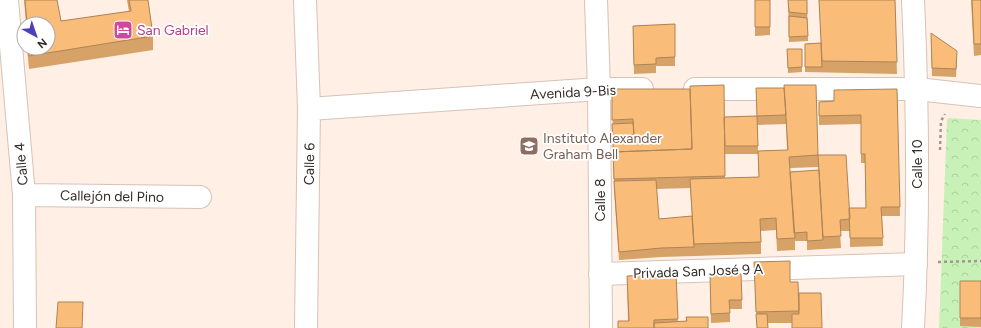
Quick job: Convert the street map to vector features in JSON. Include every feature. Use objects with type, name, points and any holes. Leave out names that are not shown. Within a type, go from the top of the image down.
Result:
[{"type":"street","name":"Calle 4","points":[[7,0],[24,195],[25,328]]},
{"type":"street","name":"Calle 6","points":[[305,0],[309,108],[306,328]]},
{"type":"street","name":"Calle 8","points":[[596,0],[599,89],[601,328]]},
{"type":"street","name":"Calle 10","points":[[913,0],[926,266],[913,328]]},
{"type":"street","name":"Avenida 9-Bis","points":[[309,108],[599,89],[917,89],[981,96]]},
{"type":"street","name":"Callejón del Pino","points":[[24,195],[200,197]]},
{"type":"street","name":"Privada San José 9 A","points":[[600,274],[926,266]]},
{"type":"path","points":[[940,152],[942,121],[944,114],[951,112]]},
{"type":"path","points":[[926,266],[937,262],[981,260]]},
{"type":"green space","points":[[949,118],[981,120],[981,328],[939,328],[947,120]]},
{"type":"building","points":[[25,0],[57,0],[61,21],[131,11],[129,0],[148,0],[153,36],[56,52],[56,16],[26,16]]},
{"type":"building","points":[[755,0],[770,0],[770,27],[755,27]]},
{"type":"building","points":[[788,0],[807,0],[807,14],[789,12]]},
{"type":"building","points":[[819,0],[895,0],[897,62],[822,61]]},
{"type":"building","points":[[972,0],[981,0],[981,44],[974,44]]},
{"type":"building","points":[[789,16],[807,18],[808,36],[789,37]]},
{"type":"building","points":[[675,24],[675,57],[656,58],[656,64],[634,65],[633,26]]},
{"type":"building","points":[[931,33],[957,51],[956,69],[932,68]]},
{"type":"building","points":[[821,43],[822,67],[805,67],[805,44]]},
{"type":"building","points":[[787,49],[802,49],[802,67],[788,68]]},
{"type":"building","points":[[724,85],[725,176],[614,179],[613,152],[692,149],[690,86]]},
{"type":"building","points":[[784,85],[816,85],[818,155],[789,157],[795,238],[777,239],[776,218],[760,219],[761,242],[694,244],[690,179],[759,177],[758,151],[788,150]]},
{"type":"building","points":[[756,88],[784,88],[786,115],[757,116]]},
{"type":"building","points":[[612,89],[690,89],[692,149],[613,152],[613,136],[634,135],[633,119],[612,120]]},
{"type":"building","points":[[897,89],[900,207],[881,207],[883,238],[850,238],[849,208],[866,208],[865,154],[861,154],[861,115],[819,116],[819,102],[834,101],[834,90]]},
{"type":"building","points":[[757,116],[758,146],[725,146],[724,117]]},
{"type":"building","points":[[633,123],[634,135],[613,136],[613,140],[612,124]]},
{"type":"building","points":[[818,155],[846,155],[850,219],[840,220],[841,236],[823,237]]},
{"type":"building","points":[[819,170],[823,240],[807,241],[807,232],[794,233],[790,172]]},
{"type":"building","points":[[656,180],[659,219],[692,216],[694,247],[619,252],[614,181]]},
{"type":"building","points":[[790,261],[790,282],[798,282],[799,311],[756,312],[754,262]]},
{"type":"building","points":[[676,274],[678,319],[654,320],[654,328],[618,328],[618,321],[629,321],[627,276]]},
{"type":"building","points":[[741,274],[742,300],[729,300],[730,313],[711,314],[710,275]]},
{"type":"building","points":[[960,281],[981,281],[981,318],[960,318]]},
{"type":"building","points":[[799,293],[821,293],[822,328],[792,328],[792,314],[799,314]]},
{"type":"building","points":[[58,302],[83,302],[82,328],[56,328]]},
{"type":"building","points":[[756,314],[767,314],[768,328],[757,328]]},
{"type":"building","points":[[686,317],[708,317],[708,328],[654,328],[654,323],[687,321]]},
{"type":"place","name":"San Gabriel","points":[[123,30]]},
{"type":"place","name":"Instituto Alexander Graham Bell","points":[[529,146]]}]
